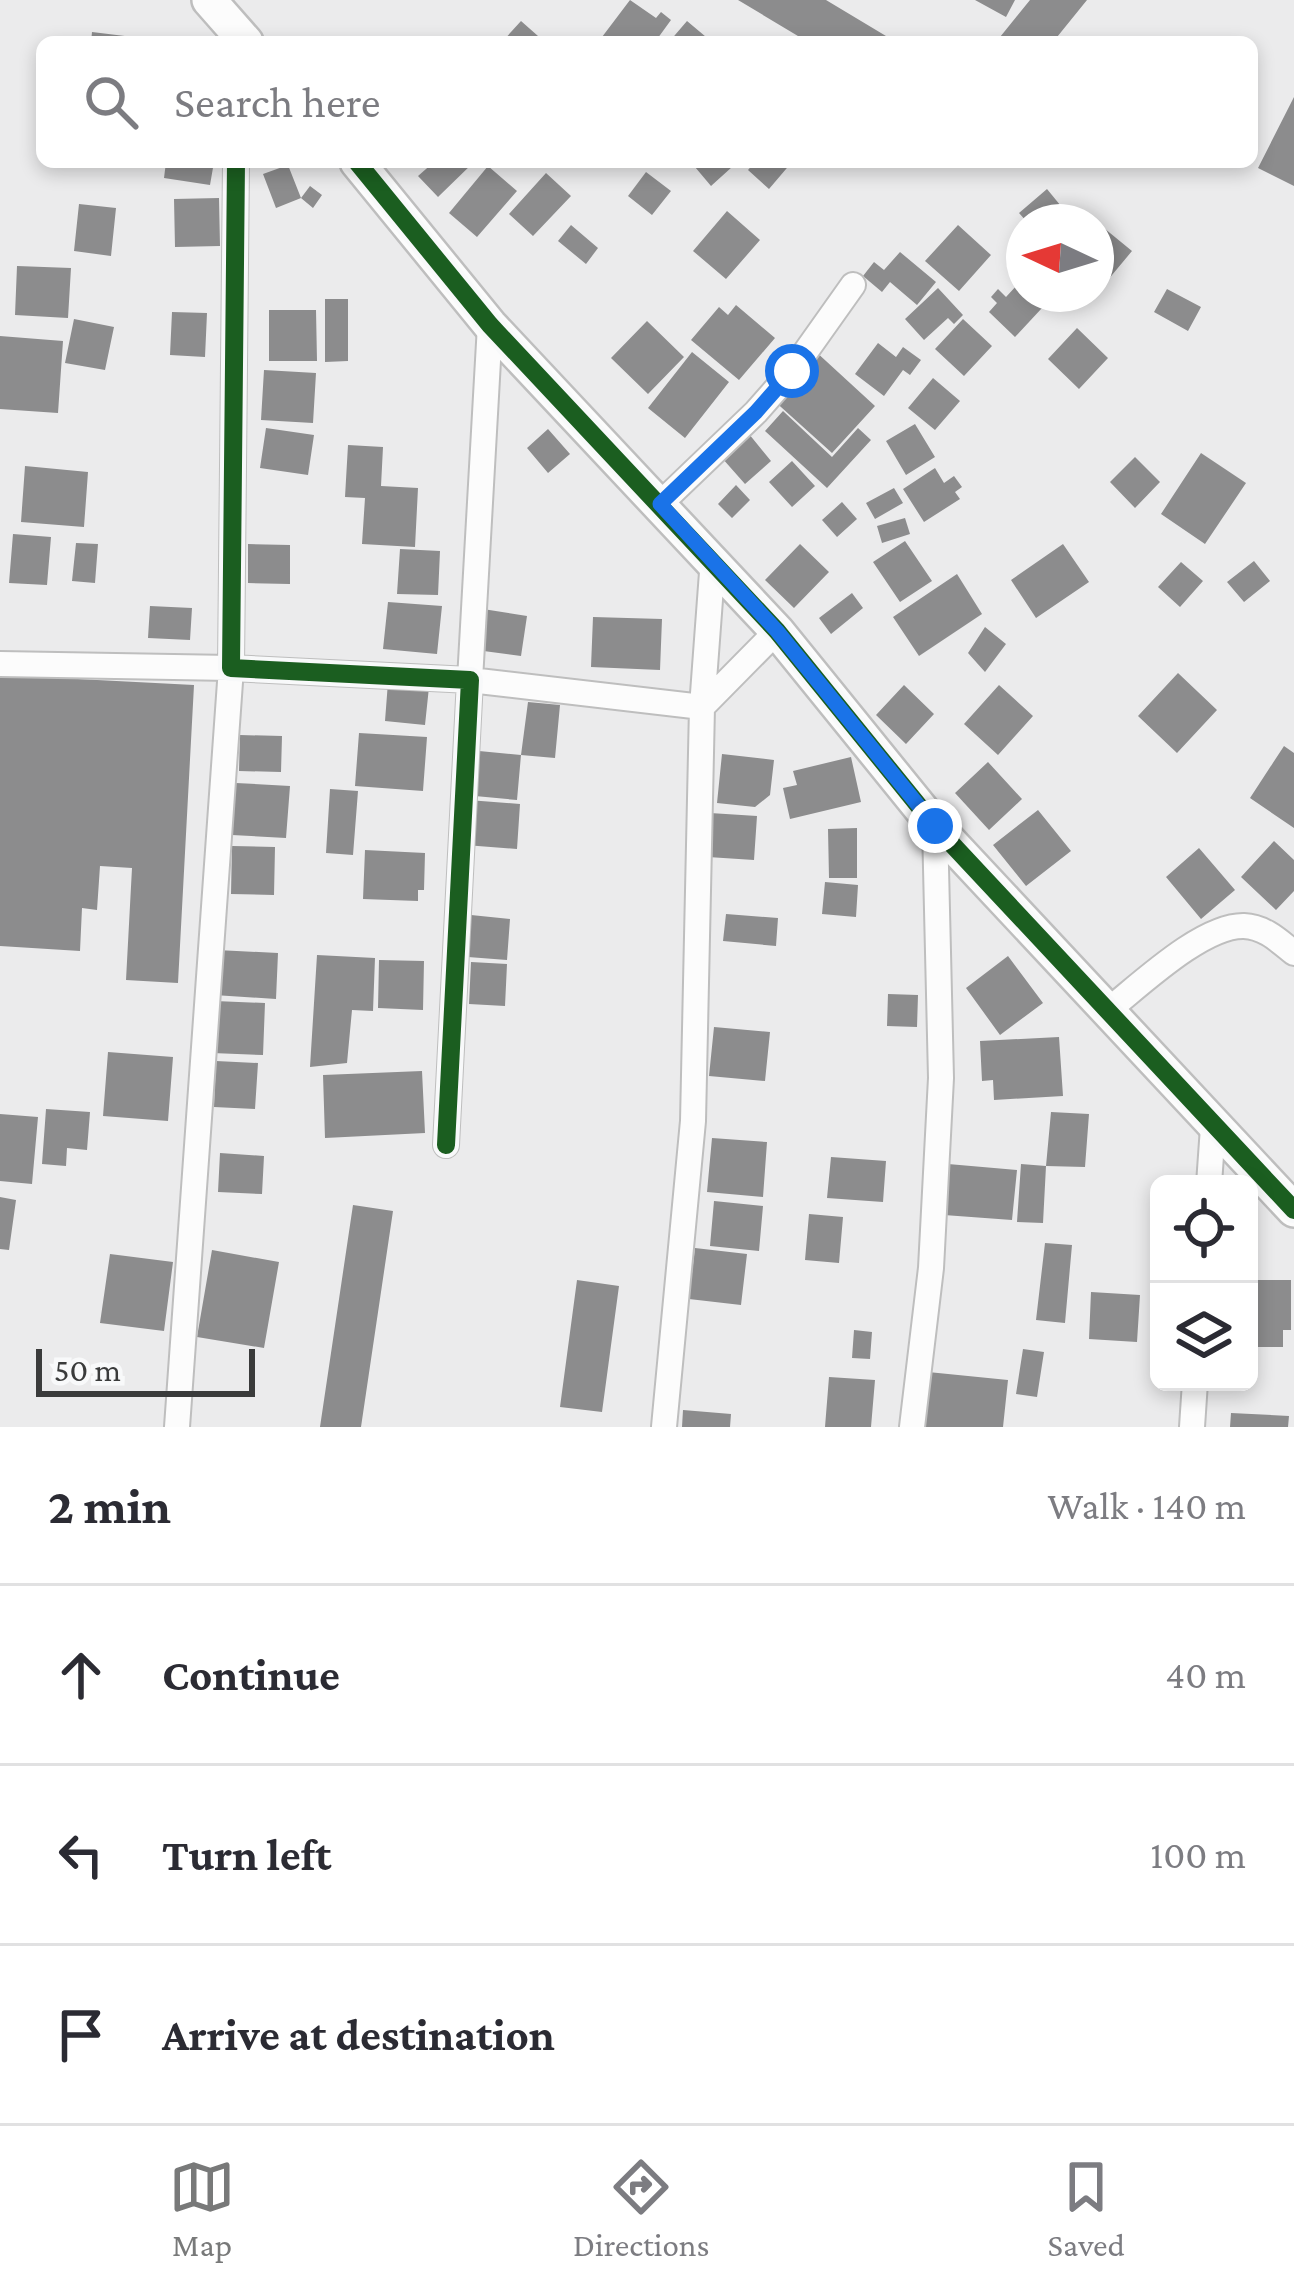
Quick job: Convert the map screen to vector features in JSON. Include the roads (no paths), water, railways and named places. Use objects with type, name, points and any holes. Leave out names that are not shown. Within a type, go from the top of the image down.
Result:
[{"type":"street","points":[[209,0],[240,36]]},
{"type":"street","points":[[177,1427],[232,668],[236,168]]},
{"type":"street","points":[[362,168],[490,325],[777,631],[935,826],[1294,1210]]},
{"type":"street","points":[[660,504],[792,371],[853,284]]},
{"type":"street","points":[[446,1145],[490,325]]},
{"type":"street","points":[[664,1427],[693,1120],[702,707],[713,559]]},
{"type":"street","points":[[702,707],[777,631]]},
{"type":"street","points":[[0,664],[232,668],[470,680],[702,707]]},
{"type":"street","points":[[911,1427],[932,1268],[941,1078],[935,826]]},
{"type":"street","points":[[1106,1012],[1214,933],[1242,926],[1268,932],[1294,953]]},
{"type":"street","points":[[1210,1175],[1213,1127]]},
{"type":"street","points":[[1192,1427],[1194,1391]]}]
